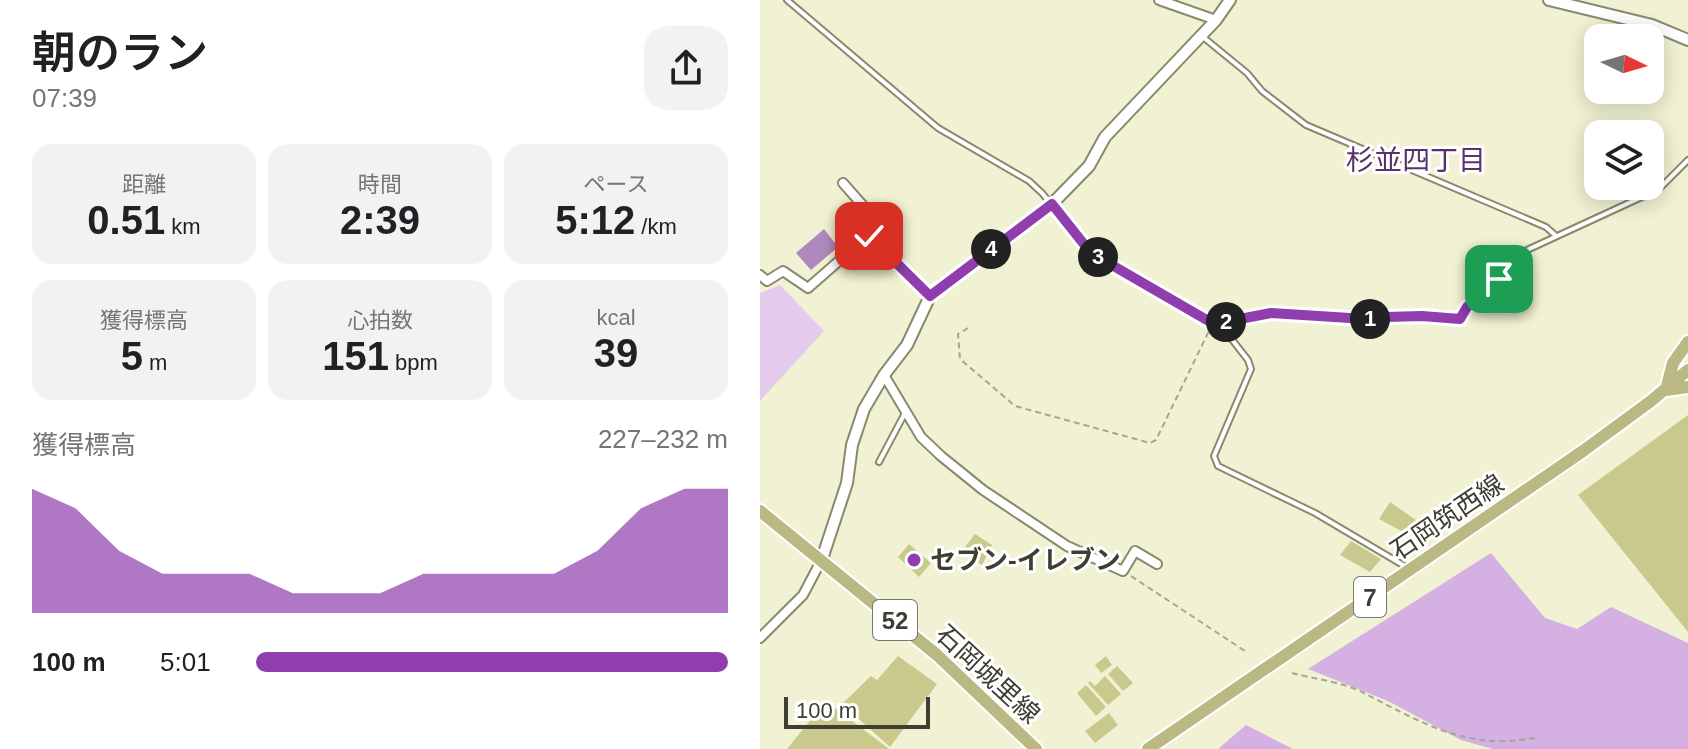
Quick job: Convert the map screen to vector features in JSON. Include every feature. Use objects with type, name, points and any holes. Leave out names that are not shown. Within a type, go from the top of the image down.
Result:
[{"type":"main road","points":[[1688,342],[1673,363],[1666,390],[1688,387]]},
{"type":"main road","name":"石岡筑西線","points":[[1148,749],[1583,451],[1688,370]]},
{"type":"main road","name":"石岡城里線","points":[[760,511],[937,655],[1036,749]]},
{"type":"street","points":[[1159,0],[1216,20]]},
{"type":"street","points":[[760,638],[803,595],[822,559],[847,483],[852,445],[864,409],[907,345],[930,296],[1052,204],[1089,166],[1105,137],[1216,20],[1230,0]]},
{"type":"street","points":[[1549,0],[1652,25],[1688,40]]},
{"type":"street","points":[[760,275],[767,281],[783,271],[808,288],[880,225],[843,183]]},
{"type":"street","points":[[869,236],[930,296]]},
{"type":"street","points":[[884,375],[905,413],[931,447],[983,490],[1067,546],[1123,571],[1135,551],[1157,564]]},
{"type":"lane","points":[[787,0],[938,128],[1029,181],[1052,204],[1091,253],[1212,323],[1271,313],[1362,319],[1422,316],[1460,319],[1467,307],[1488,290],[1513,260],[1555,235],[1661,187],[1688,160]]},
{"type":"lane","points":[[1201,35],[1247,73],[1262,91],[1306,125],[1546,227],[1555,235]]},
{"type":"lane","points":[[1219,323],[1248,360],[1251,369],[1214,456],[1218,466],[1315,513],[1409,569]]},
{"type":"lane","points":[[879,462],[905,413]]},
{"type":"path","points":[[968,328],[958,334],[960,359],[1015,406],[1150,443],[1156,440],[1212,323]]},
{"type":"path","points":[[1123,571],[1248,653]]},
{"type":"path","points":[[1292,673],[1362,691],[1379,703],[1419,721],[1466,736],[1498,741],[1536,738]]},
{"type":"shaded area","points":[[824,229],[838,247],[811,270],[796,253]]},
{"type":"shaded area","points":[[780,285],[824,331],[760,401],[760,293]]},
{"type":"shaded area","points":[[1491,553],[1545,618],[1577,629],[1611,607],[1688,643],[1688,749],[1493,749],[1461,740],[1388,701],[1308,669]]},
{"type":"shaded area","points":[[1246,725],[1293,749],[1218,749]]},
{"type":"building","points":[[1688,415],[1688,632],[1578,495]]},
{"type":"building","points":[[1390,502],[1416,520],[1407,534],[1379,519]]},
{"type":"building","points":[[975,534],[992,545],[982,565],[962,551]]},
{"type":"building","points":[[1351,541],[1381,559],[1370,572],[1340,555]]},
{"type":"building","name":"セブン-イレブン","points":[[909,544],[931,563],[919,577],[898,557]]},
{"type":"building","points":[[898,656],[937,684],[890,747],[842,704],[871,676],[877,680]]},
{"type":"building","points":[[1106,656],[1112,665],[1101,673],[1095,665]]},
{"type":"building","points":[[1117,666],[1133,683],[1123,691],[1108,674]]},
{"type":"building","points":[[1105,676],[1121,694],[1108,705],[1088,683],[1090,681],[1095,686]]},
{"type":"building","points":[[1086,685],[1106,707],[1096,716],[1077,693]]},
{"type":"building","points":[[835,708],[889,749],[787,749],[816,713],[823,717]]},
{"type":"building","points":[[1109,713],[1118,725],[1095,743],[1085,731]]},
{"type":"place","name":"セブン-イレブン","points":[[914,560]]},
{"type":"district","name":"杉並四丁目","points":[[1416,160]]},
{"type":"route","points":[[869,236],[930,296],[1052,204],[1091,253],[1212,323],[1271,313],[1375,319],[1422,316],[1460,319],[1467,307],[1499,279]]}]
